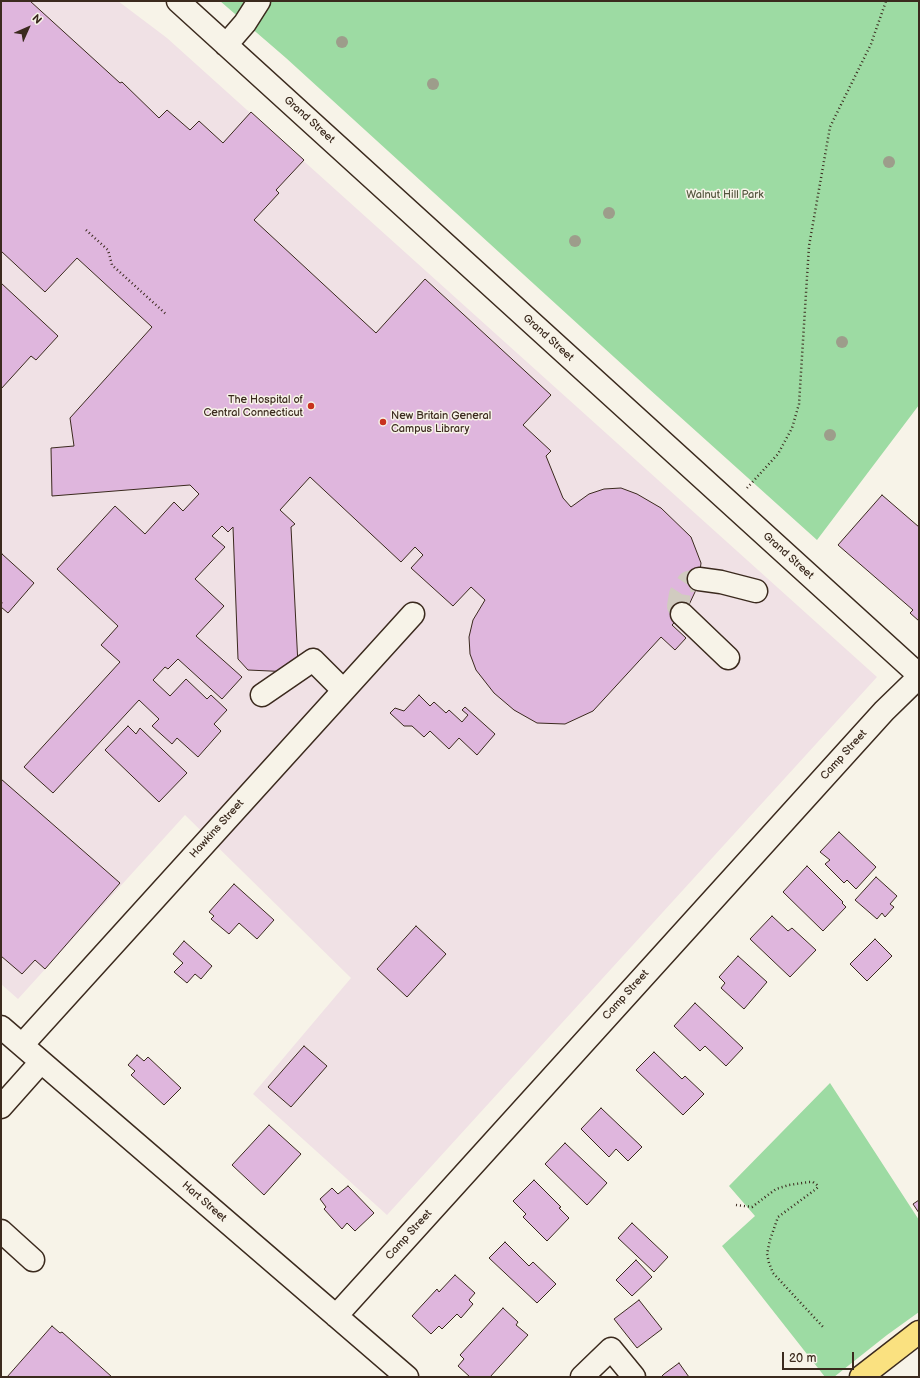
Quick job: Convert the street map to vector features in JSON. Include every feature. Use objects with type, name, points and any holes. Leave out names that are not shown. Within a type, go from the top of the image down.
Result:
[{"type":"main road","points":[[861,1377],[919,1332]]},
{"type":"street","name":"Grand Street","points":[[178,1],[919,676]]},
{"type":"street","points":[[226,45],[245,23],[259,1]]},
{"type":"street","points":[[700,578],[756,591]]},
{"type":"street","name":"Hawkins Street","points":[[22,1045],[413,614]]},
{"type":"street","points":[[682,614],[728,658]]},
{"type":"street","points":[[262,695],[313,660],[343,690]]},
{"type":"street","name":"Camp Street","points":[[336,1316],[884,711],[919,676]]},
{"type":"street","name":"Hart Street","points":[[1,1027],[407,1377]]},
{"type":"street","points":[[1,1107],[41,1062]]},
{"type":"street","points":[[1,1231],[33,1260]]},
{"type":"street","points":[[582,1377],[611,1349],[634,1377]]},
{"type":"path","points":[[766,467],[778,454],[792,428],[799,404],[809,246],[830,127],[871,44],[886,1]]},
{"type":"path","points":[[86,230],[108,250],[112,265],[167,315]]},
{"type":"path","points":[[736,1205],[752,1206],[776,1189],[789,1185],[809,1182],[813,1182],[817,1185],[818,1187],[816,1189],[778,1217],[770,1240],[768,1254],[772,1273],[824,1328]]},
{"type":"shaded area","points":[[1,1],[118,1],[167,38],[877,677],[387,1215],[253,1094],[351,978],[185,815],[18,999],[1,984]]},
{"type":"green space","name":"Walnut Hill Park","points":[[220,1],[919,1],[919,405],[817,540],[286,58]]},
{"type":"green space","points":[[830,1083],[919,1220],[919,1312],[834,1377],[825,1377],[722,1246],[755,1216],[729,1186]]},
{"type":"building","name":"The Hospital of Central Connecticut","points":[[1,1],[30,1],[120,83],[122,82],[159,118],[167,110],[190,130],[199,121],[223,143],[251,112],[304,160],[276,190],[279,193],[254,220],[376,333],[425,279],[551,395],[523,425],[551,451],[546,456],[563,498],[571,507],[589,494],[604,489],[621,488],[637,494],[661,508],[691,537],[701,563],[699,579],[687,609],[672,625],[686,638],[675,650],[661,637],[593,711],[565,724],[537,723],[514,710],[494,693],[476,670],[470,654],[469,637],[473,620],[485,600],[471,587],[453,606],[411,568],[423,555],[415,547],[401,562],[310,477],[280,510],[295,524],[291,527],[298,665],[292,672],[248,670],[238,659],[233,527],[228,532],[222,526],[212,536],[225,547],[195,579],[224,606],[196,636],[242,677],[222,699],[178,659],[168,669],[165,667],[153,680],[170,696],[186,679],[207,699],[211,695],[227,710],[214,724],[221,731],[198,757],[177,738],[172,744],[152,726],[159,719],[139,700],[53,793],[24,767],[120,662],[101,645],[118,626],[57,569],[115,506],[145,534],[174,502],[183,511],[199,494],[190,485],[52,496],[51,448],[74,446],[70,418],[152,327],[77,258],[45,292],[1,251]]},
{"type":"building","points":[[1,283],[58,336],[36,360],[31,356],[1,389]]},
{"type":"building","points":[[882,495],[919,527],[919,621],[910,613],[913,610],[838,545]]},
{"type":"building","points":[[2,554],[34,583],[8,613],[1,607]]},
{"type":"building","points":[[419,695],[430,706],[434,702],[446,713],[449,710],[462,722],[468,715],[462,710],[465,707],[495,734],[477,755],[459,738],[449,749],[430,731],[424,737],[412,726],[404,726],[390,713],[395,708],[404,711]]},
{"type":"building","points":[[128,726],[136,734],[140,728],[187,773],[159,802],[105,750]]},
{"type":"building","points":[[1,779],[120,883],[45,969],[35,960],[22,974],[1,956]]},
{"type":"building","points":[[839,832],[876,867],[856,889],[847,880],[844,883],[825,864],[830,860],[820,852]]},
{"type":"building","points":[[807,866],[843,902],[842,903],[846,907],[823,931],[783,892]]},
{"type":"building","points":[[876,877],[897,896],[890,904],[894,907],[885,917],[882,913],[877,919],[855,900]]},
{"type":"building","points":[[234,884],[274,920],[257,939],[239,923],[229,934],[211,919],[214,916],[209,912]]},
{"type":"building","points":[[772,916],[788,931],[792,928],[816,950],[790,977],[750,939]]},
{"type":"building","points":[[416,926],[446,954],[407,997],[377,969]]},
{"type":"building","points":[[875,939],[892,956],[867,981],[850,964]]},
{"type":"building","points":[[184,941],[212,966],[201,979],[195,974],[187,983],[174,972],[183,963],[173,954]]},
{"type":"building","points":[[738,956],[767,982],[744,1009],[721,988],[725,983],[719,977]]},
{"type":"building","points":[[695,1003],[743,1048],[726,1066],[705,1046],[700,1051],[674,1026]]},
{"type":"building","points":[[304,1046],[327,1066],[291,1107],[268,1087]]},
{"type":"building","points":[[654,1052],[682,1079],[685,1076],[704,1094],[683,1115],[636,1070]]},
{"type":"building","points":[[137,1055],[144,1061],[148,1057],[181,1088],[164,1105],[131,1075],[135,1071],[128,1065]]},
{"type":"building","points":[[601,1108],[642,1147],[628,1161],[616,1149],[609,1157],[581,1129]]},
{"type":"building","points":[[269,1125],[301,1154],[264,1195],[232,1165]]},
{"type":"building","points":[[565,1143],[607,1183],[587,1205],[545,1164]]},
{"type":"building","points":[[534,1180],[561,1207],[559,1208],[569,1218],[547,1241],[523,1217],[526,1214],[513,1201]]},
{"type":"building","points":[[348,1186],[374,1213],[355,1231],[347,1223],[342,1229],[324,1209],[326,1207],[320,1199],[332,1188],[338,1194]]},
{"type":"building","points":[[919,1200],[919,1213],[913,1204]]},
{"type":"building","points":[[632,1223],[668,1257],[654,1272],[618,1238]]},
{"type":"building","points":[[505,1242],[529,1266],[533,1262],[556,1284],[537,1303],[489,1258]]},
{"type":"building","points":[[636,1260],[652,1277],[632,1296],[616,1280]]},
{"type":"building","points":[[455,1275],[475,1293],[469,1300],[473,1304],[461,1318],[457,1314],[442,1329],[439,1326],[431,1334],[412,1316],[437,1289],[439,1292]]},
{"type":"building","points":[[639,1300],[662,1329],[637,1348],[614,1319]]},
{"type":"building","points":[[503,1308],[518,1322],[516,1325],[528,1335],[490,1377],[470,1377],[458,1366],[464,1359],[460,1355]]},
{"type":"building","points":[[52,1326],[60,1333],[62,1332],[112,1377],[7,1377]]},
{"type":"building","points":[[679,1363],[689,1377],[661,1377],[664,1374]]},
{"type":"tunnel","points":[[682,614],[678,606],[680,594],[688,582],[699,579]]},
{"type":"place","name":"The Hospital of Central Connecticut","points":[[311,406]]},
{"type":"place","name":"New Britain General Campus Library","points":[[383,422]]}]
